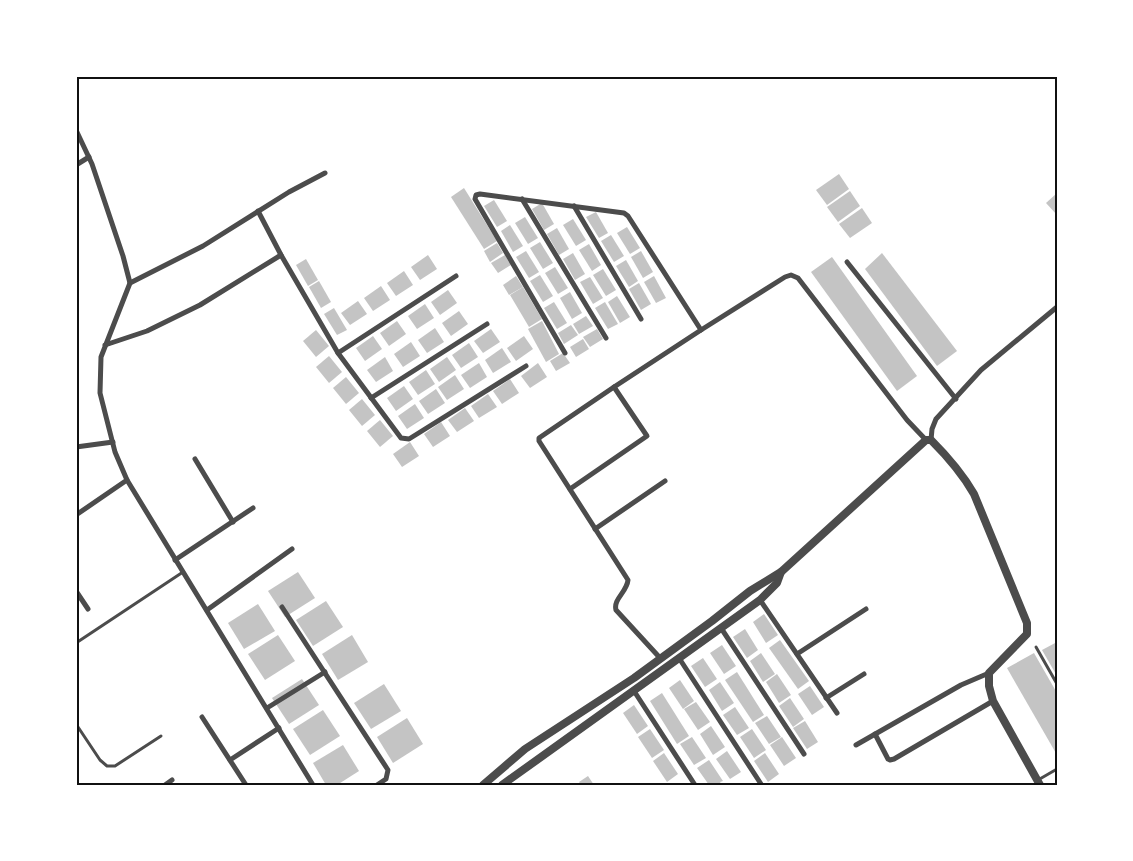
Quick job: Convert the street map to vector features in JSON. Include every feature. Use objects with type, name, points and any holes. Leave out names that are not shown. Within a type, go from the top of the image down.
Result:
[{"type":"street","points":[[76,130],[90,157],[124,256],[130,283],[101,357],[100,394],[115,452],[127,480],[313,785]]},
{"type":"street","points":[[76,165],[90,157]]},
{"type":"street","points":[[130,283],[203,246],[325,173]]},
{"type":"street","points":[[564,353],[475,199],[476,195],[619,211],[628,216],[702,330]]},
{"type":"street","points":[[522,199],[606,338]]},
{"type":"street","points":[[574,206],[641,319]]},
{"type":"street","points":[[258,212],[280,255],[338,353],[402,438],[408,439],[526,366]]},
{"type":"street","points":[[105,345],[147,331],[200,305],[280,255]]},
{"type":"street","points":[[847,262],[956,400]]},
{"type":"street","points":[[661,659],[616,610],[615,603],[628,584],[628,580],[539,441],[539,438],[702,330],[791,275],[798,278],[907,420],[951,459],[962,474],[974,494],[1027,622],[1027,634],[989,673],[961,685],[856,745]]},
{"type":"street","points":[[338,353],[456,276]]},
{"type":"street","points":[[483,785],[526,749],[661,659],[750,591],[782,572],[928,440],[936,419],[956,400],[981,370],[1057,307]]},
{"type":"street","points":[[371,398],[487,324]]},
{"type":"street","points":[[570,489],[647,436],[614,387]]},
{"type":"street","points":[[76,447],[113,442]]},
{"type":"street","points":[[195,458],[233,522]]},
{"type":"street","points":[[76,515],[127,480]]},
{"type":"street","points":[[595,529],[665,481]]},
{"type":"street","points":[[175,560],[253,508]]},
{"type":"street","points":[[207,610],[292,549]]},
{"type":"street","points":[[502,785],[760,600],[777,583],[782,572]]},
{"type":"street","points":[[76,591],[88,609]]},
{"type":"street","points":[[760,600],[837,714]]},
{"type":"street","points":[[282,607],[388,770],[386,780],[377,785]]},
{"type":"street","points":[[797,654],[866,609]]},
{"type":"street","points":[[720,628],[804,754]]},
{"type":"street","points":[[679,658],[761,784]]},
{"type":"street","points":[[267,708],[325,672]]},
{"type":"street","points":[[989,673],[989,686],[993,701],[1038,782]]},
{"type":"street","points":[[826,698],[864,674]]},
{"type":"street","points":[[634,691],[695,785]]},
{"type":"street","points":[[875,734],[888,759],[894,759],[993,701]]},
{"type":"street","points":[[202,717],[246,785]]},
{"type":"street","points":[[230,760],[279,728]]},
{"type":"street","points":[[165,785],[172,780]]},
{"type":"lane","points":[[76,643],[183,572]]},
{"type":"lane","points":[[1036,646],[1057,684]]},
{"type":"lane","points":[[76,724],[100,760],[107,766],[115,766],[161,736]]},
{"type":"lane","points":[[1038,782],[1057,769]]},
{"type":"building","points":[[839,174],[849,189],[827,205],[816,190]]},
{"type":"building","points":[[464,188],[497,241],[484,249],[451,197]]},
{"type":"building","points":[[850,191],[860,206],[838,222],[827,207]]},
{"type":"building","points":[[1057,193],[1057,215],[1046,203]]},
{"type":"building","points":[[494,200],[507,221],[497,227],[484,206]]},
{"type":"building","points":[[542,203],[554,224],[544,230],[532,209]]},
{"type":"building","points":[[862,208],[872,223],[850,238],[839,224]]},
{"type":"building","points":[[596,212],[608,233],[599,238],[586,217]]},
{"type":"building","points":[[525,217],[538,238],[528,244],[515,223]]},
{"type":"building","points":[[573,219],[586,240],[576,246],[563,225]]},
{"type":"building","points":[[510,225],[523,246],[513,252],[501,231]]},
{"type":"building","points":[[627,227],[640,248],[630,254],[617,233]]},
{"type":"building","points":[[557,228],[569,249],[559,255],[547,234]]},
{"type":"building","points":[[611,235],[624,256],[614,262],[601,241]]},
{"type":"building","points":[[540,242],[553,263],[543,269],[530,248]]},
{"type":"building","points":[[497,243],[503,253],[490,262],[484,251]]},
{"type":"building","points":[[589,244],[601,265],[592,271],[579,250]]},
{"type":"building","points":[[526,251],[539,272],[529,278],[516,257]]},
{"type":"building","points":[[641,251],[653,272],[643,278],[631,257]]},
{"type":"building","points":[[573,253],[585,274],[575,280],[563,259]]},
{"type":"building","points":[[882,253],[957,351],[937,366],[865,269]]},
{"type":"building","points":[[428,255],[437,269],[420,280],[411,267]]},
{"type":"building","points":[[505,255],[511,265],[498,273],[491,263]]},
{"type":"building","points":[[832,257],[917,376],[897,391],[811,272]]},
{"type":"building","points":[[306,259],[318,280],[308,286],[296,265]]},
{"type":"building","points":[[626,260],[638,281],[629,287],[616,266]]},
{"type":"building","points":[[555,267],[568,288],[558,294],[545,273]]},
{"type":"building","points":[[603,269],[616,290],[606,296],[593,275]]},
{"type":"building","points":[[404,271],[413,285],[396,296],[387,283]]},
{"type":"building","points":[[540,275],[553,296],[543,302],[530,281]]},
{"type":"building","points":[[516,276],[523,287],[509,295],[503,285]]},
{"type":"building","points":[[654,276],[666,298],[656,303],[644,282]]},
{"type":"building","points":[[590,277],[603,298],[593,304],[580,282]]},
{"type":"building","points":[[319,281],[331,302],[321,308],[309,287]]},
{"type":"building","points":[[639,283],[651,304],[641,310],[629,289]]},
{"type":"building","points":[[381,286],[390,300],[373,311],[364,298]]},
{"type":"building","points":[[523,287],[542,319],[529,327],[510,295]]},
{"type":"building","points":[[448,290],[457,303],[440,315],[431,302]]},
{"type":"building","points":[[570,292],[582,313],[572,319],[560,298]]},
{"type":"building","points":[[617,296],[630,317],[620,323],[608,302]]},
{"type":"building","points":[[358,301],[367,314],[350,325],[341,313]]},
{"type":"building","points":[[554,302],[567,323],[557,329],[544,308]]},
{"type":"building","points":[[605,302],[618,324],[608,329],[595,308]]},
{"type":"building","points":[[425,304],[434,318],[417,329],[408,316]]},
{"type":"building","points":[[334,308],[347,330],[337,335],[324,314]]},
{"type":"building","points":[[459,311],[468,324],[451,336],[442,323]]},
{"type":"building","points":[[586,316],[593,326],[579,334],[573,324]]},
{"type":"building","points":[[397,321],[406,334],[389,346],[380,333]]},
{"type":"building","points":[[542,321],[559,354],[546,362],[528,329]]},
{"type":"building","points":[[571,325],[578,335],[564,344],[558,333]]},
{"type":"building","points":[[435,328],[444,342],[427,353],[418,340]]},
{"type":"building","points":[[491,329],[500,342],[483,353],[474,341]]},
{"type":"building","points":[[597,329],[603,339],[590,347],[583,337]]},
{"type":"building","points":[[316,330],[329,346],[316,357],[303,341]]},
{"type":"building","points":[[373,336],[382,349],[365,361],[356,348]]},
{"type":"building","points":[[524,336],[533,349],[516,361],[507,348]]},
{"type":"building","points":[[583,339],[589,349],[576,357],[570,347]]},
{"type":"building","points":[[411,342],[420,356],[403,367],[394,354]]},
{"type":"building","points":[[469,343],[478,357],[461,368],[452,355]]},
{"type":"building","points":[[502,348],[511,362],[493,373],[485,360]]},
{"type":"building","points":[[563,353],[570,363],[556,371],[550,361]]},
{"type":"building","points":[[329,356],[342,372],[329,383],[316,367]]},
{"type":"building","points":[[385,357],[393,371],[376,382],[367,370]]},
{"type":"building","points":[[447,357],[456,370],[439,382],[430,369]]},
{"type":"building","points":[[479,363],[487,377],[470,388],[461,375]]},
{"type":"building","points":[[538,363],[547,377],[530,388],[521,376]]},
{"type":"building","points":[[426,370],[435,384],[418,395],[409,382]]},
{"type":"building","points":[[455,375],[464,389],[447,400],[438,387]]},
{"type":"building","points":[[346,377],[359,393],[346,404],[333,388]]},
{"type":"building","points":[[510,379],[519,393],[502,404],[493,391]]},
{"type":"building","points":[[404,386],[413,399],[396,411],[387,398]]},
{"type":"building","points":[[436,389],[445,403],[428,414],[419,401]]},
{"type":"building","points":[[488,394],[497,407],[479,418],[471,406]]},
{"type":"building","points":[[362,399],[375,415],[362,426],[349,410]]},
{"type":"building","points":[[415,404],[424,418],[407,429],[398,416]]},
{"type":"building","points":[[465,408],[474,421],[457,432],[448,420]]},
{"type":"building","points":[[380,420],[393,436],[380,447],[367,431]]},
{"type":"building","points":[[441,422],[450,436],[433,447],[424,434]]},
{"type":"building","points":[[410,442],[419,456],[402,467],[393,454]]},
{"type":"building","points":[[298,572],[315,598],[285,617],[268,591]]},
{"type":"building","points":[[326,601],[343,627],[313,646],[296,620]]},
{"type":"building","points":[[258,604],[275,631],[244,649],[228,623]]},
{"type":"building","points":[[764,614],[778,635],[766,643],[753,622]]},
{"type":"building","points":[[745,629],[758,650],[747,658],[733,637]]},
{"type":"building","points":[[278,635],[295,661],[265,680],[248,654]]},
{"type":"building","points":[[352,635],[368,662],[338,680],[322,654]]},
{"type":"building","points":[[780,640],[809,681],[798,689],[769,648]]},
{"type":"building","points":[[1057,642],[1057,676],[1042,650]]},
{"type":"building","points":[[722,645],[736,666],[724,674],[710,653]]},
{"type":"building","points":[[761,653],[775,674],[763,682],[750,661]]},
{"type":"building","points":[[1034,653],[1057,693],[1057,755],[1007,668]]},
{"type":"building","points":[[703,658],[717,679],[705,687],[691,666]]},
{"type":"building","points":[[737,672],[764,715],[753,722],[725,680]]},
{"type":"building","points":[[777,674],[791,695],[779,703],[766,682]]},
{"type":"building","points":[[302,679],[319,705],[289,724],[272,698]]},
{"type":"building","points":[[680,680],[694,701],[683,709],[669,688]]},
{"type":"building","points":[[720,682],[734,703],[722,711],[709,690]]},
{"type":"building","points":[[384,684],[401,711],[371,729],[354,703]]},
{"type":"building","points":[[810,686],[824,707],[812,715],[798,694]]},
{"type":"building","points":[[662,693],[689,736],[677,744],[650,701]]},
{"type":"building","points":[[790,698],[804,719],[793,727],[779,706]]},
{"type":"building","points":[[696,702],[710,722],[698,730],[684,709]]},
{"type":"building","points":[[634,705],[648,726],[637,734],[623,713]]},
{"type":"building","points":[[735,707],[749,728],[737,735],[723,715]]},
{"type":"building","points":[[323,710],[340,736],[310,755],[293,729]]},
{"type":"building","points":[[767,716],[781,737],[769,744],[755,723]]},
{"type":"building","points":[[407,718],[423,744],[393,763],[377,737]]},
{"type":"building","points":[[805,721],[818,742],[807,749],[793,728]]},
{"type":"building","points":[[711,726],[725,747],[713,755],[700,734]]},
{"type":"building","points":[[650,729],[664,750],[652,758],[638,737]]},
{"type":"building","points":[[752,729],[766,750],[754,758],[740,737]]},
{"type":"building","points":[[692,737],[706,758],[694,765],[680,744]]},
{"type":"building","points":[[782,737],[796,758],[784,766],[770,745]]},
{"type":"building","points":[[343,745],[359,771],[337,785],[326,785],[313,763]]},
{"type":"building","points":[[727,751],[741,772],[730,779],[716,759]]},
{"type":"building","points":[[664,753],[678,774],[667,782],[653,761]]},
{"type":"building","points":[[765,753],[779,774],[768,782],[754,761]]},
{"type":"building","points":[[709,760],[723,781],[720,782],[722,785],[709,785],[697,768]]},
{"type":"building","points":[[588,776],[594,785],[581,785],[579,782]]}]
